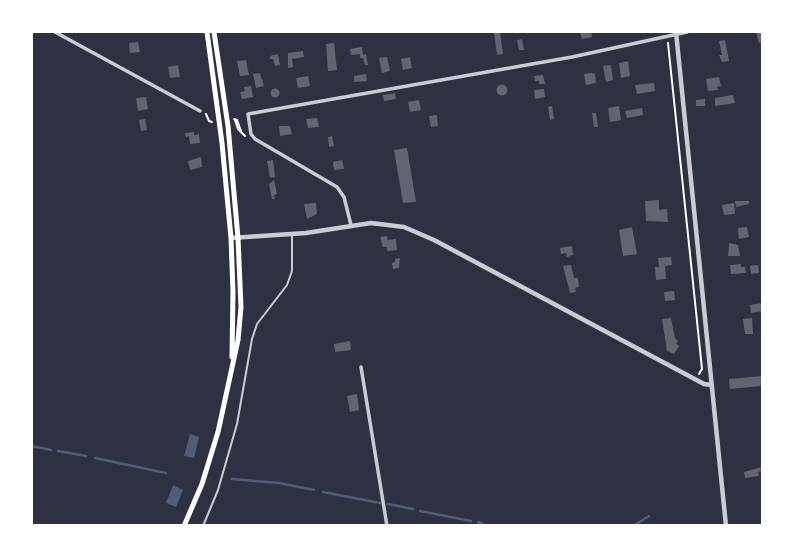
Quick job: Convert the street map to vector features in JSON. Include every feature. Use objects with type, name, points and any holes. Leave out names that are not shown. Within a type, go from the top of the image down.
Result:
[{"type":"main road","points":[[207,32],[231,238],[231,370]]},
{"type":"main road","points":[[184,526],[216,439],[238,340],[241,307],[228,126],[214,32]]},
{"type":"street","points":[[55,32],[198,110]]},
{"type":"street","points":[[351,225],[346,203],[337,187],[264,146],[253,135],[248,114],[572,57],[687,32]]},
{"type":"street","points":[[676,33],[726,526]]},
{"type":"street","points":[[231,238],[382,223],[415,231],[695,380],[712,385]]},
{"type":"street","points":[[361,368],[387,526]]},
{"type":"lane","points":[[203,526],[218,490],[237,424],[257,324],[286,285],[292,271],[292,234]]},
{"type":"path","points":[[668,35],[702,369],[697,377]]},
{"type":"path","points":[[198,110],[205,110],[209,120],[216,121]]},
{"type":"path","points":[[230,120],[235,120],[238,129],[246,136],[253,135]]},
{"type":"water","points":[[190,434],[199,437],[194,458],[184,456]]},
{"type":"water","points":[[173,485],[183,490],[176,507],[166,503]]},
{"type":"building","points":[[494,32],[500,32],[503,54],[497,55]]},
{"type":"building","points":[[580,32],[591,32],[592,37],[582,39]]},
{"type":"building","points":[[756,32],[762,32],[762,42],[759,43]]},
{"type":"building","points":[[522,39],[524,50],[519,50],[517,40]]},
{"type":"building","points":[[725,40],[729,61],[722,62],[719,41]]},
{"type":"building","points":[[138,42],[140,52],[130,53],[129,43]]},
{"type":"building","points":[[334,43],[337,70],[328,71],[326,44]]},
{"type":"building","points":[[362,47],[368,65],[365,65],[360,54],[351,55],[350,49]]},
{"type":"building","points":[[303,51],[304,57],[292,59],[293,67],[288,68],[288,53]]},
{"type":"building","points":[[278,54],[280,65],[275,66],[270,56]]},
{"type":"building","points":[[387,57],[390,71],[382,73],[379,58]]},
{"type":"building","points":[[410,57],[412,68],[403,70],[401,59]]},
{"type":"building","points":[[246,60],[249,75],[240,76],[237,61]]},
{"type":"building","points":[[628,61],[630,76],[621,78],[619,63]]},
{"type":"building","points":[[178,65],[180,77],[170,78],[168,67]]},
{"type":"building","points":[[611,65],[613,80],[606,82],[603,66]]},
{"type":"building","points":[[260,73],[264,86],[256,88],[253,74]]},
{"type":"building","points":[[366,74],[367,81],[354,82],[354,76]]},
{"type":"building","points":[[584,74],[595,74],[596,83],[586,85]]},
{"type":"building","points":[[543,75],[545,84],[535,81],[534,76]]},
{"type":"building","points":[[308,76],[310,86],[298,88],[296,78]]},
{"type":"building","points":[[719,77],[721,86],[717,87],[718,90],[708,91],[706,79]]},
{"type":"building","points":[[654,83],[655,91],[637,94],[635,85]]},
{"type":"building","points":[[502,84],[508,90],[502,96],[496,90]]},
{"type":"building","points":[[251,86],[253,97],[242,99],[240,92],[245,91],[244,87]]},
{"type":"building","points":[[275,88],[280,93],[275,98],[270,93]]},
{"type":"building","points":[[544,89],[545,97],[535,99],[534,90]]},
{"type":"building","points":[[395,93],[396,99],[384,101],[383,95]]},
{"type":"building","points":[[733,95],[735,103],[715,106],[715,98]]},
{"type":"building","points":[[146,97],[148,109],[138,111],[136,98]]},
{"type":"building","points":[[705,99],[705,106],[696,106],[696,100]]},
{"type":"building","points":[[419,100],[421,110],[410,112],[408,102]]},
{"type":"building","points":[[552,106],[554,119],[550,120],[548,107]]},
{"type":"building","points":[[619,106],[621,120],[610,122],[608,108]]},
{"type":"building","points":[[642,108],[643,115],[627,118],[625,111]]},
{"type":"building","points":[[592,113],[596,113],[598,127],[594,127]]},
{"type":"building","points":[[437,115],[438,126],[431,127],[429,116]]},
{"type":"building","points":[[317,118],[319,127],[308,128],[306,119]]},
{"type":"building","points":[[145,119],[147,130],[141,131],[139,120]]},
{"type":"building","points":[[279,126],[290,126],[292,134],[280,136]]},
{"type":"building","points":[[194,132],[194,135],[199,134],[200,143],[190,144],[189,136],[186,137],[185,133]]},
{"type":"building","points":[[332,136],[334,146],[329,147],[328,137]]},
{"type":"building","points":[[407,148],[416,202],[403,203],[394,150]]},
{"type":"building","points":[[201,157],[202,167],[190,170],[188,161]]},
{"type":"building","points":[[273,160],[275,177],[270,178],[267,161]]},
{"type":"building","points":[[342,160],[344,169],[334,170],[333,162]]},
{"type":"building","points":[[274,180],[277,194],[274,195],[275,199],[272,199],[269,184]]},
{"type":"building","points":[[659,200],[659,210],[667,209],[668,222],[646,221],[645,201]]},
{"type":"building","points":[[735,201],[749,201],[749,204],[736,207]]},
{"type":"building","points":[[316,203],[317,214],[307,219],[304,204]]},
{"type":"building","points":[[734,203],[735,214],[724,215],[722,205]]},
{"type":"building","points":[[632,227],[637,254],[623,256],[619,230]]},
{"type":"building","points":[[747,227],[749,237],[739,239],[738,228]]},
{"type":"building","points":[[387,236],[388,240],[396,239],[397,250],[387,251],[387,247],[383,247],[380,237]]},
{"type":"building","points":[[729,243],[738,245],[740,256],[728,256]]},
{"type":"building","points":[[572,246],[573,255],[567,257],[566,253],[561,254],[560,248]]},
{"type":"building","points":[[671,257],[672,265],[665,266],[666,279],[656,280],[655,267],[659,267],[658,258]]},
{"type":"building","points":[[400,258],[399,268],[393,269],[392,263]]},
{"type":"building","points":[[741,264],[746,273],[731,274],[730,265]]},
{"type":"building","points":[[571,265],[574,278],[578,278],[579,287],[575,288],[576,292],[570,293],[563,266]]},
{"type":"building","points":[[758,265],[759,273],[751,274],[750,266]]},
{"type":"building","points":[[674,291],[675,300],[665,301],[664,292]]},
{"type":"building","points":[[762,303],[762,311],[751,313],[750,305]]},
{"type":"building","points":[[671,318],[679,346],[674,354],[667,351],[662,319]]},
{"type":"building","points":[[752,318],[753,334],[745,334],[743,319]]},
{"type":"building","points":[[350,341],[351,350],[335,352],[334,344]]},
{"type":"building","points":[[762,376],[762,386],[730,389],[729,379]]},
{"type":"building","points":[[357,394],[359,410],[350,412],[347,396]]},
{"type":"building","points":[[762,467],[762,471],[758,472],[759,476],[745,478],[744,472]]},
{"type":"waterway","points":[[32,446],[51,450]]},
{"type":"waterway","points":[[58,451],[86,456]]},
{"type":"waterway","points":[[95,458],[166,473]]},
{"type":"waterway","points":[[232,479],[279,483],[314,490]]},
{"type":"waterway","points":[[323,492],[380,503]]},
{"type":"waterway","points":[[388,504],[413,509]]},
{"type":"waterway","points":[[420,511],[471,521]]},
{"type":"waterway","points":[[633,526],[649,516]]},
{"type":"waterway","points":[[478,522],[487,526]]}]
